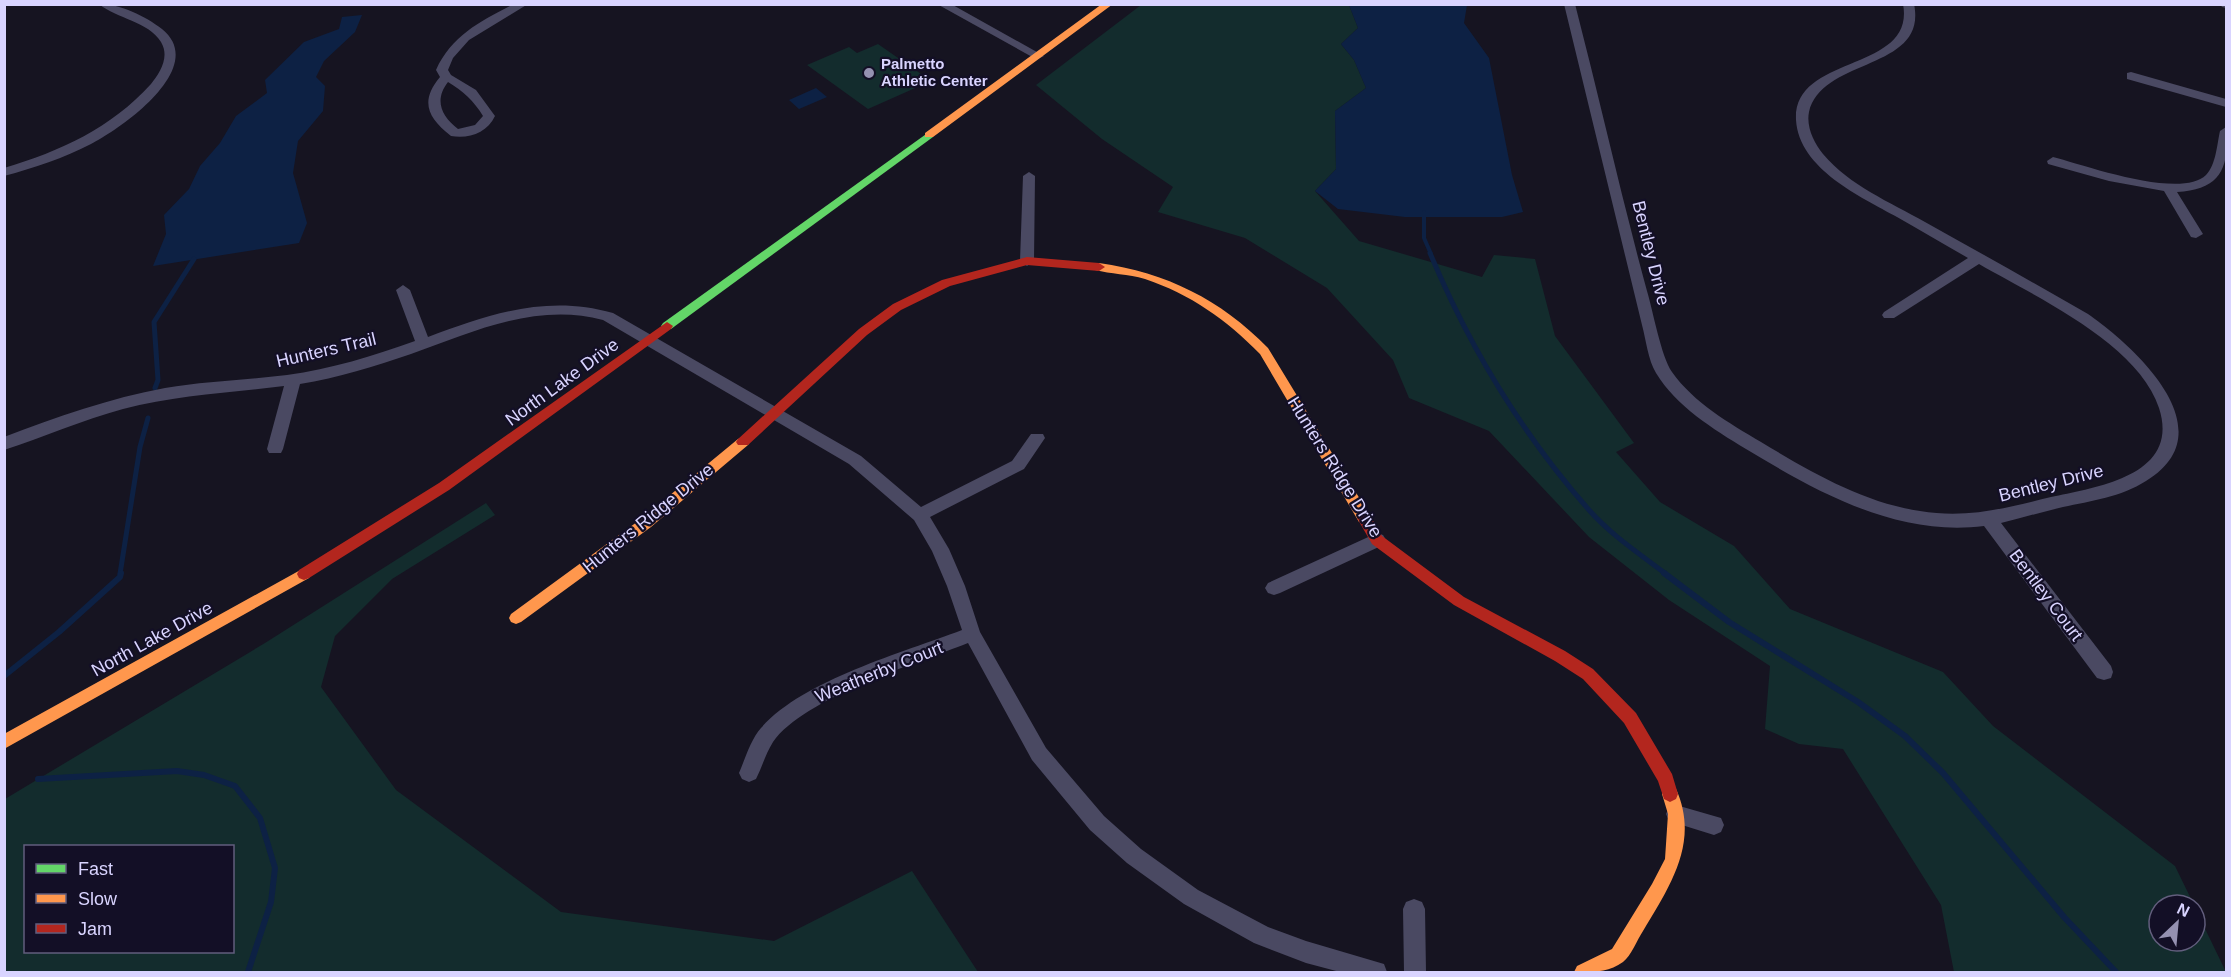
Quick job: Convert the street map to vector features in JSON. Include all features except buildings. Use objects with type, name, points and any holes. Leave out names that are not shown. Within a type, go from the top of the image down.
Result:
[{"type":"street","points":[[4,172],[64,152],[99,135],[145,100],[165,75],[169,66],[170,47],[164,37],[148,25],[104,4]]},
{"type":"street","points":[[446,77],[434,94],[435,110],[455,134],[475,131],[487,122],[489,116],[480,98],[458,82],[446,77],[442,70],[446,58],[464,38],[523,4]]},
{"type":"street","points":[[942,4],[1038,57]]},
{"type":"street","name":"North Lake Drive","points":[[4,742],[354,546],[479,463],[651,340],[1108,4]]},
{"type":"street","name":"Bentley Drive","points":[[1569,4],[1648,325],[1662,370],[1678,392],[1700,413],[1793,470],[1848,498],[1892,513],[1918,518],[1946,522],[1988,519],[2112,489],[2138,478],[2150,470],[2161,458],[2168,442],[2169,427],[2166,405],[2157,386],[2142,366],[2121,345],[2084,317],[1846,183],[1817,155],[1804,131],[1803,109],[1814,90],[1826,80],[1895,45],[1907,31],[1911,17],[1908,4]]},
{"type":"street","points":[[2131,76],[2226,103]]},
{"type":"street","points":[[2053,161],[2120,181],[2168,187],[2195,186],[2209,180],[2218,167],[2226,132]]},
{"type":"street","points":[[1027,261],[1029,176]]},
{"type":"street","points":[[2168,187],[2196,234]]},
{"type":"street","points":[[1889,315],[1978,258]]},
{"type":"street","name":"Hunters Ridge Drive","points":[[516,618],[646,523],[777,413],[863,332],[897,307],[946,283],[1027,261],[1086,265],[1138,273],[1191,293],[1226,314],[1247,332],[1264,351],[1377,540],[1459,601],[1560,656],[1588,674],[1630,718],[1666,779],[1676,814],[1672,860],[1658,890],[1618,955],[1583,972]]},
{"type":"street","points":[[403,290],[423,344]]},
{"type":"street","name":"Hunters Trail","points":[[4,444],[61,422],[125,402],[186,391],[293,380],[344,369],[516,313],[565,308],[608,316],[651,340]]},
{"type":"street","points":[[651,340],[855,460],[920,515],[940,549],[956,586],[972,634],[1039,754],[1097,823],[1134,856],[1191,897],[1262,935],[1305,952],[1376,972]]},
{"type":"street","points":[[275,449],[293,380]]},
{"type":"street","points":[[920,515],[1018,465],[1037,438]]},
{"type":"street","name":"Bentley Court","points":[[1988,519],[2104,672]]},
{"type":"street","points":[[1274,588],[1377,540]]},
{"type":"street","name":"Weatherby Court","points":[[749,772],[767,735],[804,702],[872,672],[972,634]]},
{"type":"street","points":[[1676,814],[1714,825]]},
{"type":"street","points":[[1414,909],[1415,972]]},
{"type":"green space","points":[[1141,5],[1349,5],[1358,28],[1341,44],[1354,60],[1366,88],[1335,111],[1336,169],[1315,191],[1359,241],[1482,277],[1494,255],[1535,259],[1555,336],[1634,443],[1616,452],[1660,502],[1734,546],[1790,609],[1943,672],[1993,726],[2175,866],[2188,893],[2147,893],[2147,953],[2207,953],[2207,933],[2226,972],[1954,972],[1941,905],[1843,749],[1799,744],[1765,729],[1770,666],[1669,600],[1589,537],[1489,431],[1409,398],[1393,360],[1327,288],[1245,238],[1158,212],[1173,187],[1102,139],[1036,85]]},
{"type":"green space","name":"Palmetto Athletic Center","points":[[878,44],[931,81],[868,109],[807,65],[849,47],[857,53]]},
{"type":"green space","points":[[486,503],[495,515],[392,579],[335,636],[321,687],[396,790],[561,912],[774,941],[912,871],[978,972],[5,972],[5,799],[265,643]]},
{"type":"water","points":[[1349,5],[1467,5],[1464,23],[1489,58],[1512,175],[1523,212],[1502,217],[1405,217],[1338,209],[1315,191],[1336,169],[1335,111],[1366,88],[1354,60],[1341,44],[1358,28]]},
{"type":"water","points":[[362,15],[355,32],[324,61],[316,77],[325,86],[323,111],[298,141],[293,173],[307,223],[299,243],[153,266],[166,234],[164,215],[189,189],[200,166],[220,143],[236,116],[267,93],[265,80],[304,42],[339,29],[342,17]]},
{"type":"water","points":[[816,88],[827,97],[799,109],[789,100]]},
{"type":"waterway","points":[[1424,212],[1424,238],[1431,254]]},
{"type":"waterway","points":[[1430,253],[1445,288],[1480,355],[1541,451],[1589,510],[1607,528],[1666,574]]},
{"type":"waterway","points":[[155,388],[158,380],[154,322],[194,259]]},
{"type":"waterway","points":[[120,574],[140,447],[148,418]]},
{"type":"waterway","points":[[4,676],[59,632],[120,577],[121,573]]},
{"type":"waterway","points":[[1664,573],[1729,622],[1858,702],[1905,736],[1943,773],[2064,917],[2116,972]]},
{"type":"waterway","points":[[38,779],[177,771],[204,775],[235,786],[260,818],[275,868],[271,902],[248,972]]},
{"type":"traffic: fast","points":[[667,326],[929,135]]},
{"type":"traffic: slow","points":[[929,135],[1109,4]]},
{"type":"traffic: slow","points":[[1099,267],[1146,276],[1190,293],[1229,318],[1247,334],[1264,351],[1364,518]]},
{"type":"traffic: slow","points":[[516,618],[646,523],[743,442]]},
{"type":"traffic: slow","points":[[4,742],[304,574]]},
{"type":"traffic: slow","points":[[1583,972],[1618,955],[1658,890],[1673,860],[1676,814],[1670,794]]},
{"type":"traffic: jam","points":[[743,442],[863,332],[897,307],[946,283],[1027,261],[1099,267]]},
{"type":"traffic: jam","points":[[304,574],[444,487],[667,326]]},
{"type":"traffic: jam","points":[[1364,518],[1377,540],[1459,601],[1560,656],[1588,674],[1630,718],[1666,779],[1670,794]]},
{"type":"place","name":"Palmetto Athletic Center","points":[[869,73]]}]
